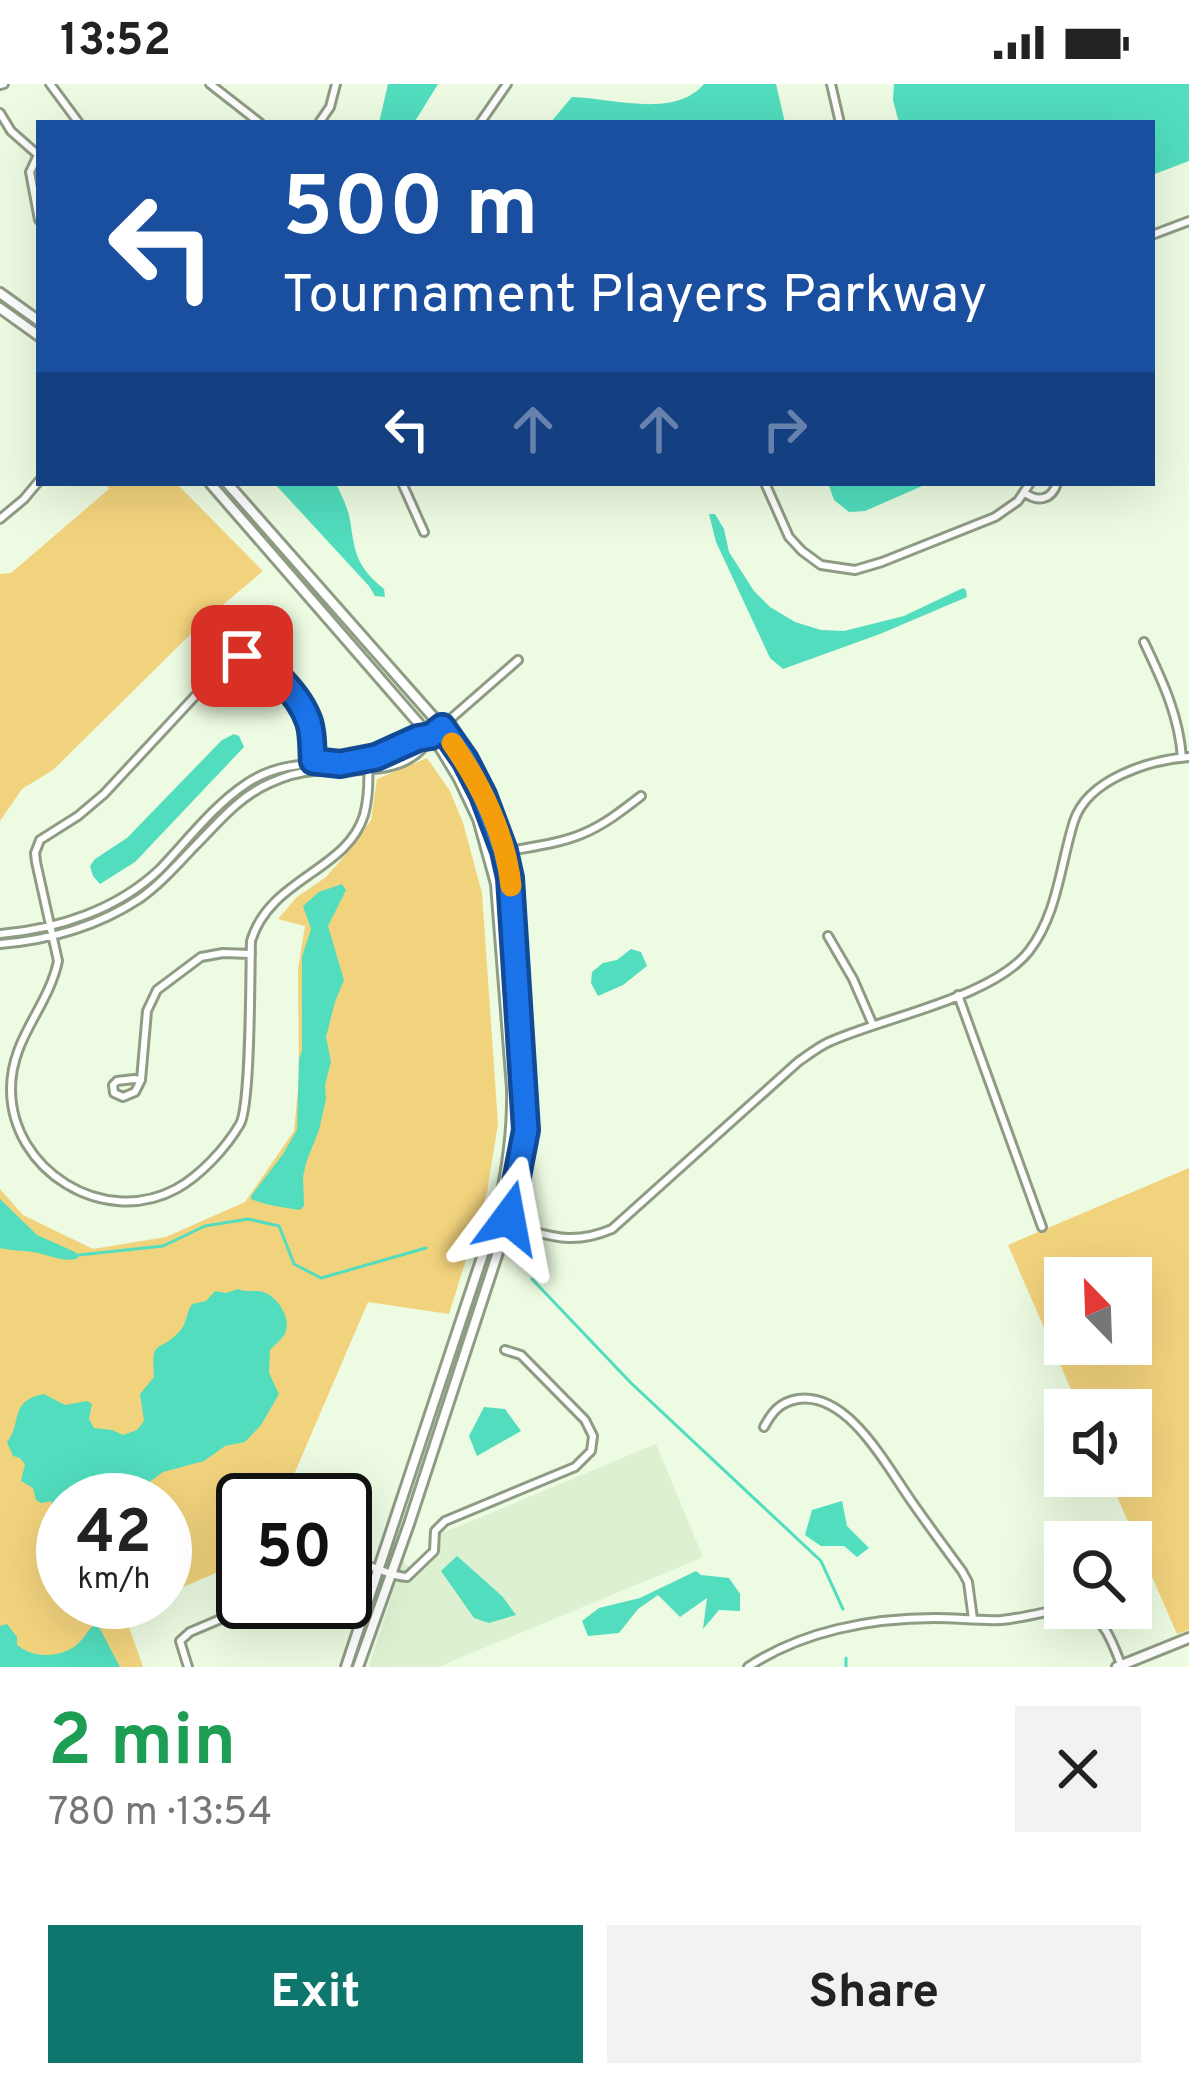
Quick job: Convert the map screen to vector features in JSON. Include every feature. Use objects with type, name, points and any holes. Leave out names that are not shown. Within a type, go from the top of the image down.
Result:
[{"type":"main road","points":[[0,293],[36,319]]},
{"type":"main road","points":[[0,308],[36,334]]},
{"type":"main road","points":[[213,486],[431,736],[470,801],[496,884],[513,1121],[508,1167],[494,1223],[346,1667]]},
{"type":"main road","points":[[230,486],[442,727],[483,795],[510,878],[526,1130],[522,1160],[507,1225],[358,1667]]},
{"type":"main road","points":[[1120,1667],[1189,1638]]},
{"type":"street","points":[[50,84],[77,120]]},
{"type":"street","points":[[210,84],[254,120]]},
{"type":"street","points":[[321,120],[336,84]]},
{"type":"street","points":[[482,120],[507,84]]},
{"type":"street","points":[[831,84],[839,120]]},
{"type":"street","points":[[0,112],[11,131],[36,154]]},
{"type":"street","points":[[0,138],[11,131]]},
{"type":"street","points":[[36,160],[30,172],[36,204]]},
{"type":"street","points":[[1155,235],[1189,221]]},
{"type":"street","points":[[0,519],[36,485]]},
{"type":"street","points":[[404,486],[424,532]]},
{"type":"street","points":[[766,486],[796,545],[821,565],[843,570],[868,568],[995,517],[1010,508],[1028,486]]},
{"type":"street","points":[[1024,492],[1034,499],[1046,498],[1056,486]]},
{"type":"street","points":[[236,656],[237,641],[247,637],[253,639],[253,657]]},
{"type":"street","points":[[494,1223],[577,1240],[612,1229],[824,1044],[958,995],[998,976],[1028,952],[1049,918],[1075,818],[1086,800],[1118,775],[1139,766],[1185,758],[1171,700],[1144,641]]},
{"type":"street","points":[[314,766],[311,732],[300,704],[265,664],[236,656],[104,794],[40,840],[34,853],[58,961],[14,1059],[12,1103],[23,1139],[43,1167],[82,1194],[124,1202],[177,1189],[211,1160],[241,1122],[256,923],[265,909],[344,846],[358,829],[365,813],[368,758]]},
{"type":"street","points":[[314,766],[368,770],[406,759],[518,660]]},
{"type":"street","points":[[0,934],[53,930],[108,916],[160,881],[242,799],[314,766],[388,753],[431,736]]},
{"type":"street","points":[[504,851],[583,834],[641,796]]},
{"type":"street","points":[[0,944],[34,941],[53,930]]},
{"type":"street","points":[[828,936],[873,1025]]},
{"type":"street","points":[[141,1080],[147,1011],[157,990],[201,957],[223,952],[251,954]]},
{"type":"street","points":[[958,995],[1042,1227]]},
{"type":"street","points":[[372,1567],[407,1577],[434,1551],[435,1531],[445,1521],[575,1467],[591,1451],[593,1436],[585,1420],[521,1355],[505,1351]]},
{"type":"street","points":[[764,1427],[784,1402],[812,1399],[832,1405],[856,1426],[962,1570],[973,1619]]},
{"type":"street","points":[[748,1667],[790,1643],[839,1629],[890,1620],[1044,1612]]},
{"type":"street","points":[[188,1667],[180,1641],[216,1621]]},
{"type":"street","points":[[1104,1629],[1120,1667]]},
{"type":"shaded area","points":[[107,486],[179,486],[263,571],[206,619],[53,770],[22,789],[0,821],[0,574],[11,573]]},
{"type":"shaded area","points":[[427,758],[450,791],[482,893],[498,1124],[487,1192],[449,1314],[368,1302],[295,1473],[216,1473],[216,1573],[192,1583],[192,1473],[36,1473],[36,1629],[130,1629],[143,1667],[0,1667],[0,1189],[23,1215],[93,1249],[166,1237],[245,1202],[294,1131],[299,1078],[298,969],[305,926],[278,919],[297,897],[326,877],[371,820],[377,779]]},
{"type":"shaded area","points":[[1189,1168],[1189,1630],[1177,1634],[1152,1577],[1152,1521],[1128,1521],[1117,1497],[1152,1497],[1152,1389],[1071,1389],[1060,1365],[1152,1365],[1152,1257],[1044,1257],[1044,1328],[1008,1245]]},
{"type":"shaded area","points":[[656,1444],[703,1557],[438,1667],[369,1667],[404,1558],[405,1565],[413,1567],[438,1541],[438,1535]]},
{"type":"water","points":[[388,84],[438,84],[416,120],[380,120]]},
{"type":"water","points":[[704,84],[776,84],[784,120],[553,120],[572,97],[659,104],[691,95]]},
{"type":"water","points":[[894,84],[1189,84],[1189,161],[1155,174],[1155,120],[898,120]]},
{"type":"water","points":[[277,486],[337,486],[348,510],[358,558],[384,589],[385,597],[375,596]]},
{"type":"water","points":[[829,486],[922,486],[865,511],[849,512],[834,500]]},
{"type":"water","points":[[709,514],[715,514],[724,529],[729,552],[754,591],[795,622],[844,631],[904,616],[963,588],[967,597],[783,669],[770,658],[716,542]]},
{"type":"water","points":[[234,734],[244,747],[135,862],[100,884],[90,866],[95,859],[127,838],[222,740]]},
{"type":"water","points":[[342,884],[346,890],[328,926],[344,980],[326,1037],[331,1062],[319,1130],[303,1177],[304,1206],[300,1210],[269,1205],[251,1196],[297,1130],[302,957],[311,929],[303,906],[319,892]]},
{"type":"water","points":[[631,949],[641,952],[647,966],[623,985],[598,996],[591,983],[592,972]]},
{"type":"water","points":[[0,1199],[37,1235],[75,1252],[77,1259],[0,1248]]},
{"type":"water","points":[[238,1289],[263,1292],[280,1305],[287,1323],[284,1335],[270,1350],[269,1373],[279,1394],[261,1425],[245,1442],[162,1473],[36,1473],[36,1500],[33,1488],[21,1481],[25,1464],[13,1456],[7,1442],[25,1402],[44,1394],[65,1405],[87,1401],[92,1404],[89,1419],[94,1428],[123,1435],[137,1430],[144,1421],[140,1394],[154,1377],[155,1351],[180,1331],[192,1304],[206,1301],[215,1291]]},
{"type":"water","points":[[484,1407],[505,1409],[521,1431],[477,1456],[469,1436]]},
{"type":"water","points":[[842,1501],[847,1526],[869,1548],[857,1557],[844,1546],[821,1546],[805,1535],[812,1510]]},
{"type":"water","points":[[457,1556],[516,1615],[489,1623],[474,1618],[441,1571]]},
{"type":"water","points":[[696,1571],[729,1578],[740,1594],[740,1611],[719,1610],[703,1629],[707,1598],[680,1617],[658,1595],[638,1609],[619,1633],[588,1636],[582,1621],[599,1608],[640,1598]]},
{"type":"water","points":[[7,1624],[17,1645],[45,1655],[74,1647],[91,1629],[100,1629],[120,1667],[0,1667],[0,1626]]},
{"type":"waterway","points":[[79,1255],[163,1246],[205,1226],[248,1219],[279,1226],[294,1264],[321,1278],[426,1248]]},
{"type":"waterway","points":[[532,1279],[631,1383],[821,1561],[843,1609]]},
{"type":"waterway","points":[[846,1658],[846,1667]]},
{"type":"slow traffic","points":[[452,743],[483,795],[504,851],[511,886]]},
{"type":"route","points":[[242,656],[265,664],[300,704],[309,722],[313,761],[340,764],[376,757],[431,736],[442,727],[483,795],[510,878],[517,955],[526,1130],[509,1218]]}]
